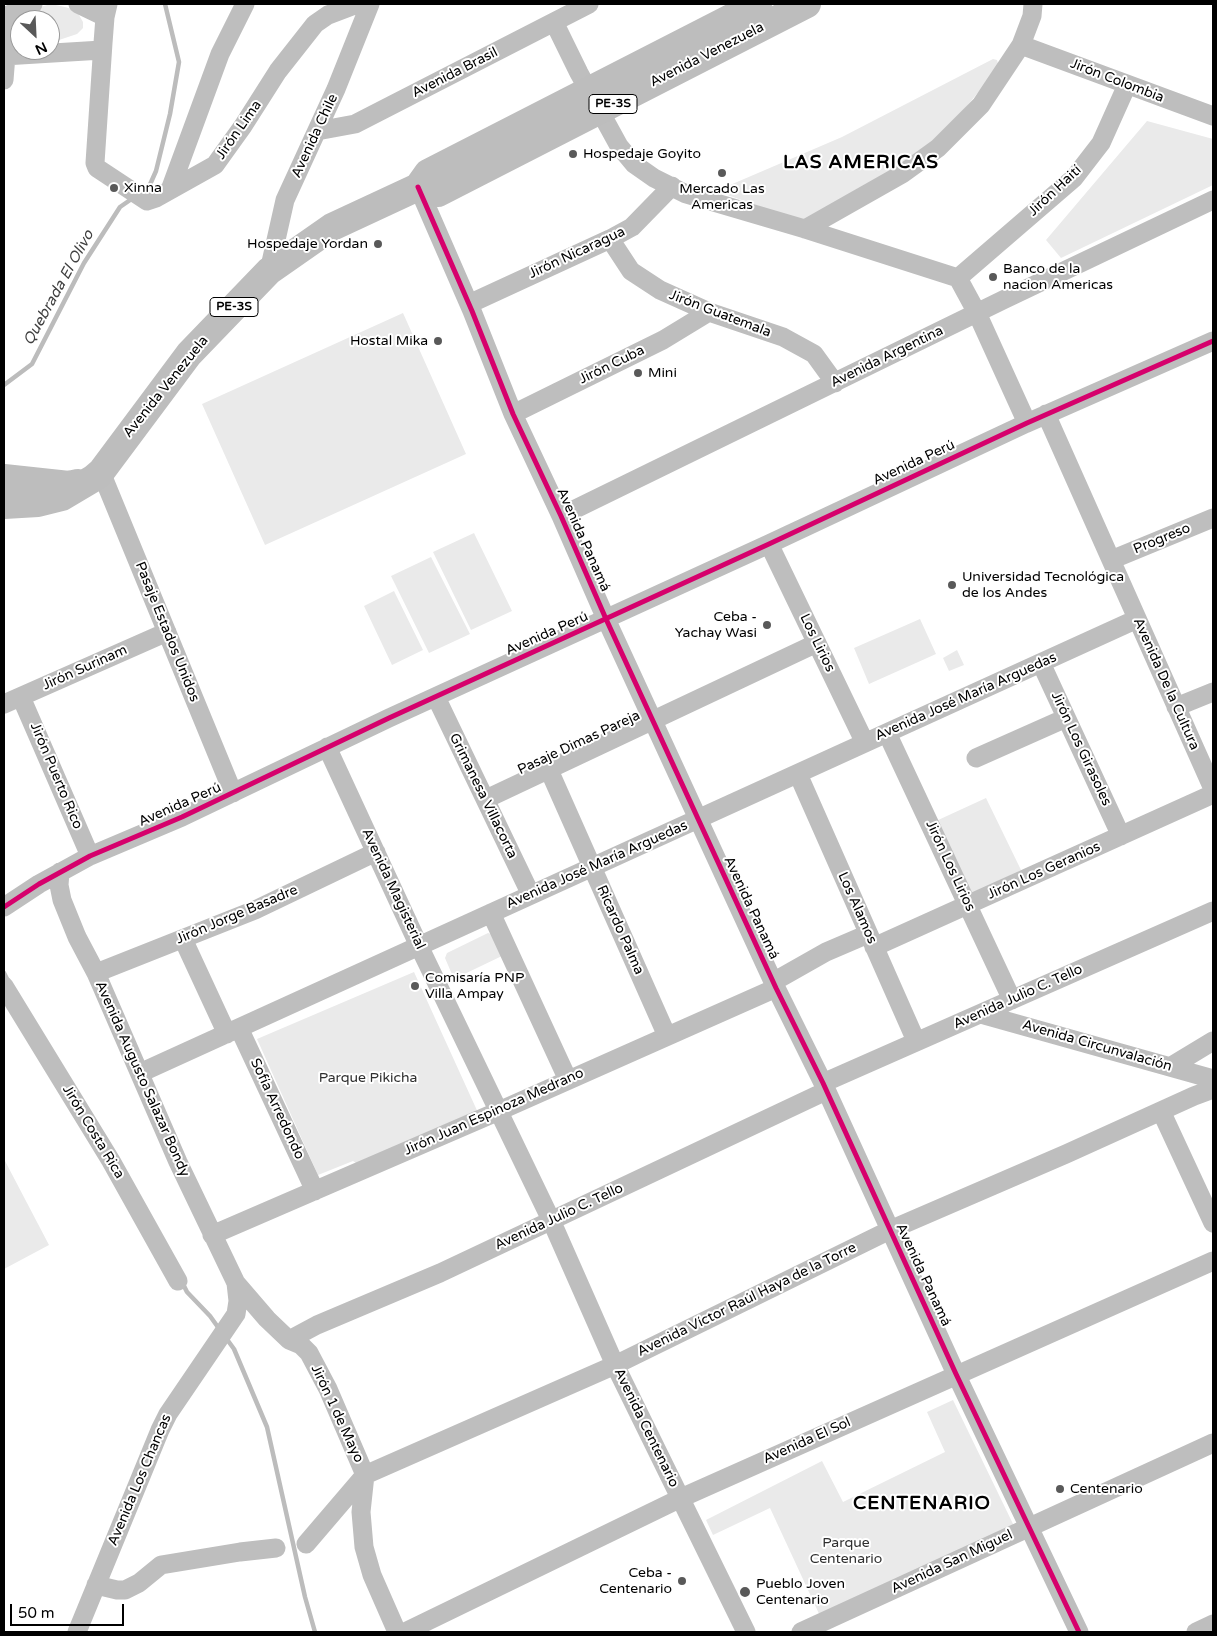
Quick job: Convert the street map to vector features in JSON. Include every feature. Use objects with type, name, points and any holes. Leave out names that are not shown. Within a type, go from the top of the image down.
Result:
[{"type":"highway","name":"Avenida Venezuela","points":[[594,101],[758,4]]},
{"type":"highway","name":"Avenida Venezuela","points":[[4,505],[38,504],[62,497],[97,475],[189,354],[270,271],[332,227],[418,187],[428,173],[594,101],[807,4]]},
{"type":"highway","points":[[4,478],[69,485],[97,475]]},
{"type":"street","points":[[4,17],[33,4]]},
{"type":"street","name":"Jirón Lima","points":[[78,4],[107,10],[102,50],[95,163],[97,168],[147,201],[156,198],[215,164],[243,126],[278,71],[315,24],[328,16],[357,4]]},
{"type":"street","points":[[170,190],[220,54],[245,4]]},
{"type":"street","name":"Avenida Chile","points":[[270,271],[285,200],[336,89],[370,4]]},
{"type":"street","name":"Avenida Brasil","points":[[317,131],[355,124],[589,4]]},
{"type":"street","points":[[805,229],[902,174],[938,148],[981,105],[1021,45],[1032,16],[1033,4]]},
{"type":"street","points":[[554,22],[594,101],[620,146],[634,164],[654,178],[686,194],[805,229],[958,278],[977,313],[1027,423]]},
{"type":"street","points":[[4,25],[4,80]]},
{"type":"street","name":"Jirón Colombia","points":[[1021,45],[1213,116]]},
{"type":"street","points":[[5,56],[102,50]]},
{"type":"street","name":"Jirón Haití","points":[[958,278],[1074,178],[1101,143],[1128,85]]},
{"type":"street","name":"Jirón Nicaragua","points":[[469,304],[632,227],[672,186]]},
{"type":"street","name":"Avenida Panamá","points":[[418,187],[469,304],[512,414],[561,516],[606,619],[774,985],[824,1087],[956,1374],[1079,1632]]},
{"type":"street","name":"Avenida Argentina","points":[[561,516],[1213,200]]},
{"type":"street","name":"Jirón Guatemala","points":[[610,239],[631,272],[660,290],[709,312],[783,337],[814,354],[835,383]]},
{"type":"street","name":"Jirón Cuba","points":[[512,414],[663,340],[709,312]]},
{"type":"street","name":"Avenida Perú","points":[[4,907],[60,872],[90,856],[182,818],[327,747],[769,544],[1046,414],[1213,341]]},
{"type":"street","name":"Avenida De la Cultura","points":[[1046,414],[1213,790]]},
{"type":"street","name":"Pasaje Estados Unidos","points":[[97,475],[167,632],[233,793]]},
{"type":"street","name":"Progreso","points":[[1111,560],[1213,518]]},
{"type":"street","name":"Los Lirios","points":[[769,544],[866,743]]},
{"type":"street","name":"Avenida José María Arguedas","points":[[140,1073],[1137,619]]},
{"type":"street","name":"Jirón Surinam","points":[[4,704],[167,632]]},
{"type":"street","name":"Pasaje Dimas Pareja","points":[[486,799],[817,643]]},
{"type":"street","name":"Jirón Los Girasoles","points":[[1041,663],[1120,836]]},
{"type":"street","points":[[1176,707],[1213,692]]},
{"type":"street","name":"Jirón Puerto Rico","points":[[22,696],[90,856]]},
{"type":"street","name":"Grimanesa Villacorta","points":[[436,697],[530,895]]},
{"type":"street","points":[[976,758],[1066,718]]},
{"type":"street","name":"Jirón Los Lirios","points":[[887,733],[1012,1000]]},
{"type":"street","name":"Avenida Magisterial","points":[[327,747],[551,1220]]},
{"type":"street","name":"Ricardo Palma","points":[[549,770],[667,1036]]},
{"type":"street","name":"Los Alamos","points":[[798,774],[916,1041]]},
{"type":"street","name":"Jirón Los Geranios","points":[[774,985],[826,952],[871,941],[968,905],[1213,794]]},
{"type":"street","name":"Jirón Jorge Basadre","points":[[96,973],[255,910],[376,852]]},
{"type":"street","name":"Avenida Augusto Salazar Bondy","points":[[60,872],[59,885],[69,919],[96,973],[212,1235],[236,1283]]},
{"type":"street","name":"Avenida Julio C. Tello","points":[[289,1340],[440,1273],[658,1172],[916,1041],[981,1014],[1213,910]]},
{"type":"street","points":[[491,913],[568,1080]]},
{"type":"street","name":"Sofía Arredondo","points":[[183,938],[314,1190]]},
{"type":"street","name":"Jirón Juan Espinoza Medrano","points":[[212,1235],[499,1111],[667,1036],[774,985]]},
{"type":"street","name":"Jirón Costa Rica","points":[[4,986],[111,1161],[178,1282]]},
{"type":"street","name":"Avenida Circunvalación","points":[[981,1014],[1213,1079]]},
{"type":"street","points":[[1170,1067],[1213,1042]]},
{"type":"street","name":"Avenida Víctor Raúl Haya de la Torre","points":[[306,1544],[365,1474],[614,1365],[890,1230],[1213,1088]]},
{"type":"street","points":[[1161,1111],[1213,1223]]},
{"type":"street","name":"Avenida Centenario","points":[[551,1220],[614,1365],[746,1632]]},
{"type":"street","name":"Avenida El Sol","points":[[405,1632],[680,1498],[1213,1260]]},
{"type":"street","name":"Jirón 1 de Mayo","points":[[236,1283],[267,1319],[289,1340],[301,1345],[309,1353],[328,1389],[365,1474],[361,1512],[364,1548],[372,1575],[397,1632]]},
{"type":"street","name":"Avenida Los Chancas","points":[[77,1632],[168,1414],[236,1314],[238,1301],[236,1283]]},
{"type":"street","name":"Avenida San Miguel","points":[[801,1632],[1213,1443]]},
{"type":"street","points":[[96,1585],[125,1590],[139,1583],[160,1565],[167,1563],[276,1548]]},
{"type":"street","points":[[1196,1632],[1213,1624]]},
{"type":"green space","points":[[51,4],[75,10],[83,22],[83,28],[77,34],[60,40],[60,10],[29,10]]},
{"type":"green space","points":[[993,59],[997,60],[999,67],[952,124],[937,138],[877,180],[804,222],[716,191],[842,137]]},
{"type":"green space","points":[[1147,121],[1213,139],[1213,185],[1061,258],[1046,240]]},
{"type":"green space","points":[[403,313],[466,454],[265,545],[202,404]]},
{"type":"green space","points":[[474,533],[512,611],[471,630],[433,552]]},
{"type":"green space","points":[[431,557],[470,634],[429,653],[391,576]]},
{"type":"green space","points":[[394,591],[423,650],[392,665],[364,606]]},
{"type":"green space","points":[[920,619],[936,654],[869,684],[854,648]]},
{"type":"green space","points":[[957,650],[964,665],[949,671],[943,658]]},
{"type":"green space","points":[[986,798],[1021,870],[968,897],[936,821]]},
{"type":"green space","points":[[488,933],[494,935],[504,955],[454,979],[445,958],[447,953]]},
{"type":"green space","name":"Parque Pikicha","points":[[414,972],[480,1117],[360,1166],[353,1161],[318,1175],[257,1039]]},
{"type":"green space","points":[[4,1159],[49,1245],[4,1269]]},
{"type":"green space","name":"Parque Centenario","points":[[953,1400],[1014,1526],[821,1618],[770,1508],[713,1535],[706,1520],[822,1461],[843,1502],[945,1452],[927,1412]]},
{"type":"waterway","name":"Quebrada El Olivo","points":[[142,193],[148,189],[156,171],[170,114],[179,62],[165,4]]},
{"type":"waterway","name":"Quebrada El Olivo","points":[[4,385],[32,364],[84,263],[120,207],[133,198]]},
{"type":"waterway","points":[[4,973],[8,981]]},
{"type":"waterway","points":[[182,1282],[187,1292],[210,1316],[220,1330]]},
{"type":"waterway","points":[[226,1338],[234,1349],[267,1427],[305,1597],[315,1632]]},
{"type":"cycle path","points":[[418,187],[472,311],[513,414],[561,516],[606,619],[776,988],[823,1083],[956,1374],[1079,1632]]},
{"type":"cycle path","points":[[4,907],[39,884],[90,856],[182,817],[389,718],[769,544],[1027,423],[1213,341]]},
{"type":"place","name":"Hospedaje Goyito","points":[[573,154]]},
{"type":"place","name":"Mercado Las Americas","points":[[722,173]]},
{"type":"place","name":"Xinna","points":[[114,188]]},
{"type":"place","name":"Hospedaje Yordan","points":[[378,244]]},
{"type":"place","name":"Banco de la nacion Americas","points":[[993,277]]},
{"type":"place","name":"Hostal Mika","points":[[438,341]]},
{"type":"place","name":"Mini","points":[[638,373]]},
{"type":"place","name":"Universidad Tecnológica de los Andes","points":[[952,585]]},
{"type":"place","name":"Ceba - Yachay Wasi","points":[[767,625]]},
{"type":"place","name":"Comisaría PNP Villa Ampay","points":[[415,986]]},
{"type":"place","name":"Centenario","points":[[1060,1489]]},
{"type":"place","name":"Ceba - Centenario","points":[[682,1581]]},
{"type":"place","name":"Pueblo Joven Centenario","points":[[745,1592]]},
{"type":"district","name":"LAS AMERICAS","points":[[861,163]]},
{"type":"district","name":"CENTENARIO","points":[[922,1504]]}]
